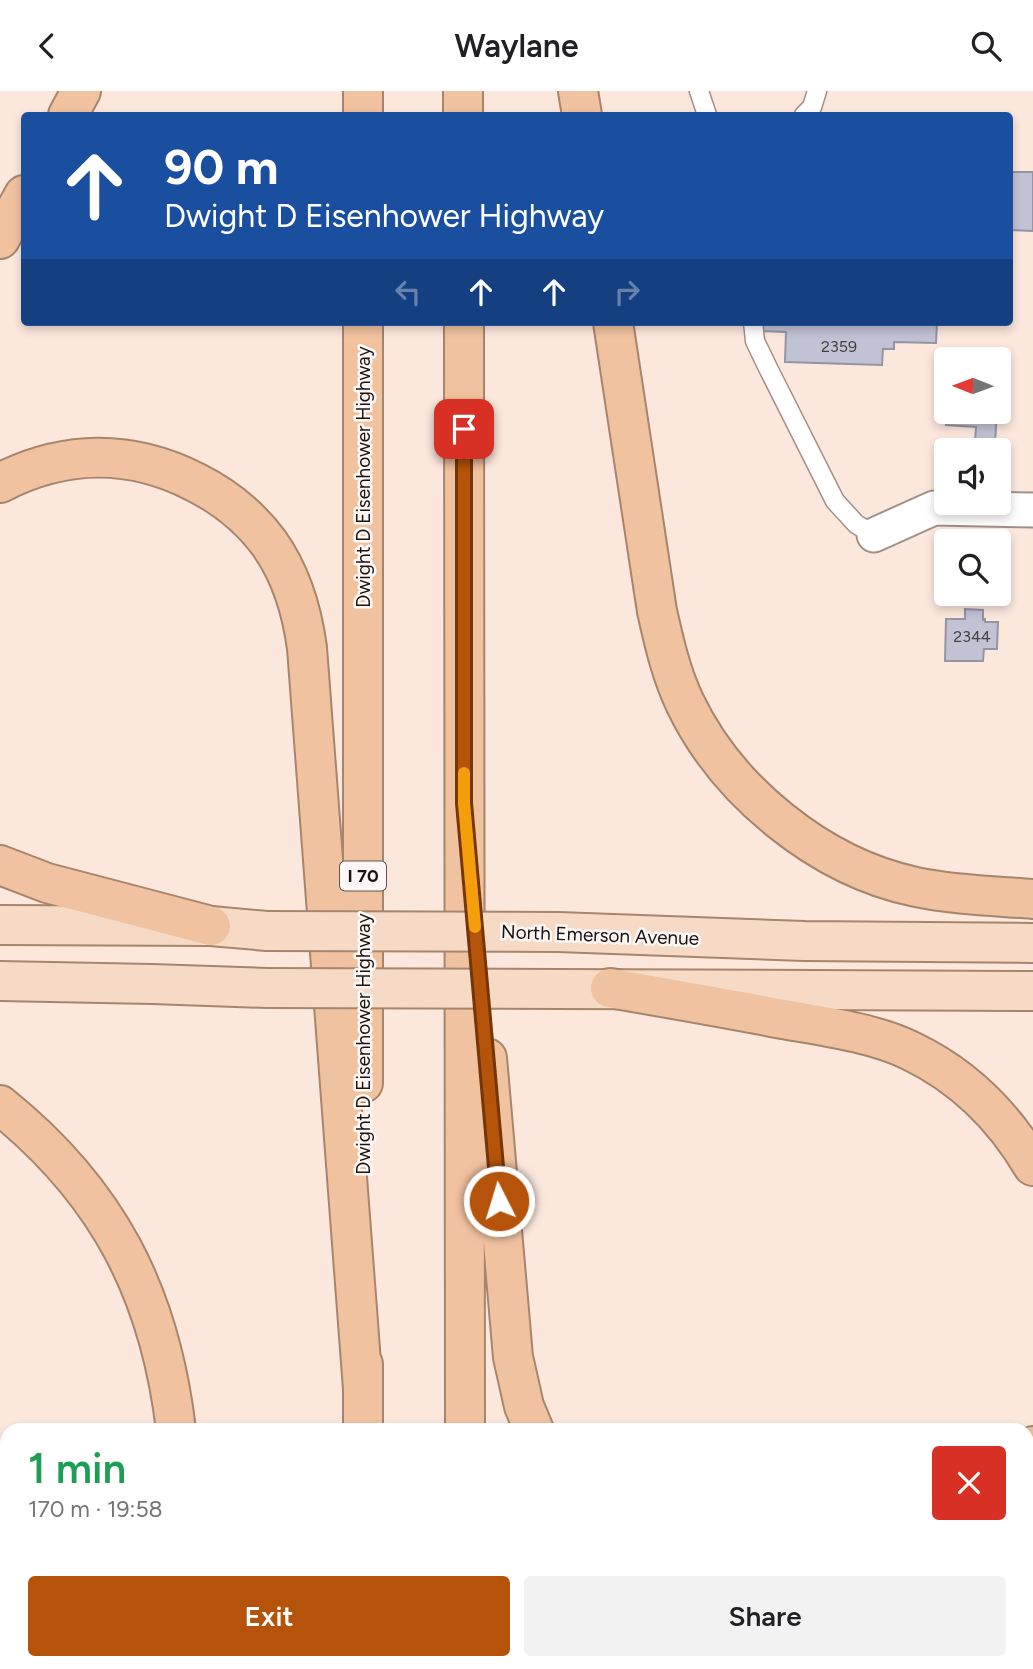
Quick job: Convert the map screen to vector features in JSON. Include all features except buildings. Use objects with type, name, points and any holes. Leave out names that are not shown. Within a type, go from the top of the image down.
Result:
[{"type":"highway","points":[[70,112],[81,91]]},
{"type":"highway","points":[[363,91],[363,112]]},
{"type":"highway","points":[[463,91],[463,112]]},
{"type":"highway","points":[[578,91],[582,112]]},
{"type":"highway","points":[[0,240],[21,201]]},
{"type":"highway","name":"Dwight D Eisenhower Highway","points":[[363,326],[363,1423]]},
{"type":"highway","points":[[464,326],[465,1423]]},
{"type":"highway","points":[[614,326],[663,637],[685,703],[723,764],[796,833],[815,846],[865,871],[927,889],[1033,899]]},
{"type":"highway","points":[[0,483],[52,462],[74,459],[102,457],[155,465],[202,485],[241,511],[270,545],[291,582],[304,623],[307,648],[363,1389]]},
{"type":"highway","points":[[464,803],[512,1345],[518,1384],[531,1423]]},
{"type":"highway","points":[[0,865],[47,883],[211,926]]},
{"type":"highway","points":[[610,988],[834,1028],[910,1050],[950,1074],[985,1102],[1017,1140],[1033,1166]]},
{"type":"highway","points":[[0,1105],[42,1142],[79,1183],[127,1256],[162,1347],[175,1423]]},
{"type":"main road","name":"North Emerson Avenue","points":[[0,925],[211,926],[267,931],[558,932],[804,941],[1033,943]]},
{"type":"main road","points":[[0,981],[267,988],[1033,991]]},
{"type":"street","points":[[874,535],[934,508],[1033,510]]},
{"type":"lane","points":[[699,91],[706,112]]},
{"type":"lane","points":[[807,112],[812,107],[817,91]]},
{"type":"lane","points":[[753,326],[755,341],[835,501],[856,524],[874,535]]},
{"type":"slow traffic","points":[[464,773],[464,803],[475,927]]},
{"type":"route","points":[[464,429],[464,803],[499,1201]]}]
